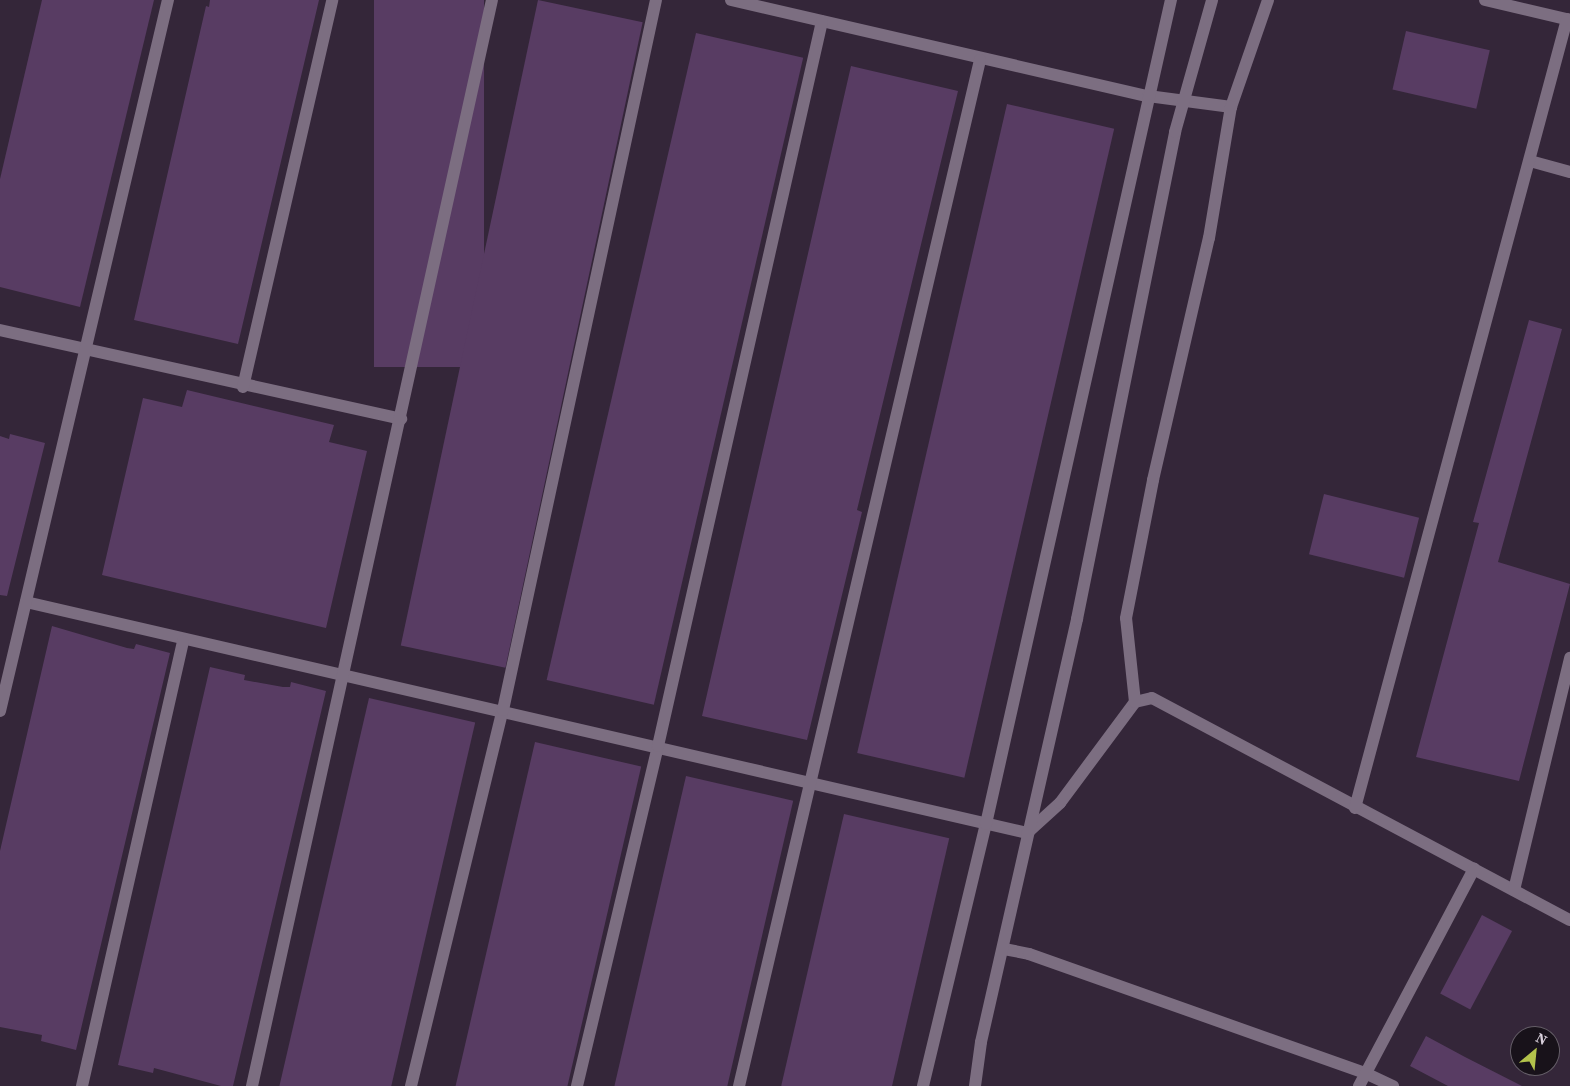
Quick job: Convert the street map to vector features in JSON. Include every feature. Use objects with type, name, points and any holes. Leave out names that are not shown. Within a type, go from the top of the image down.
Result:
[{"type":"street","points":[[0,712],[87,352],[168,0]]},
{"type":"street","points":[[243,387],[332,0]]},
{"type":"street","points":[[252,1086],[401,419],[492,0]]},
{"type":"street","points":[[411,1086],[503,710],[656,0]]},
{"type":"street","points":[[731,0],[980,60],[1148,96],[1231,107]]},
{"type":"street","points":[[923,1086],[986,824],[1171,0]]},
{"type":"street","points":[[975,1086],[981,1042],[1004,949],[1027,833],[1078,619],[1175,132],[1212,0]]},
{"type":"street","points":[[1135,702],[1126,618],[1153,480],[1209,238],[1231,107],[1268,0]]},
{"type":"street","points":[[1355,808],[1569,20],[1485,0]]},
{"type":"street","points":[[577,1086],[658,746],[822,21]]},
{"type":"street","points":[[739,1086],[980,60]]},
{"type":"street","points":[[1530,162],[1570,172]]},
{"type":"street","points":[[0,330],[87,352],[243,387],[401,419]]},
{"type":"street","points":[[26,602],[183,641],[503,710],[1027,833]]},
{"type":"street","points":[[82,1086],[183,641]]},
{"type":"street","points":[[1514,890],[1570,658]]},
{"type":"street","points":[[1027,833],[1060,803],[1135,702],[1152,698],[1355,808],[1570,920]]},
{"type":"street","points":[[1359,1086],[1474,869]]},
{"type":"street","points":[[1004,949],[1029,954],[1365,1072],[1393,1086]]},
{"type":"building","points":[[42,0],[154,0],[80,307],[0,287],[0,179]]},
{"type":"building","points":[[210,0],[319,0],[238,344],[134,320],[206,6],[209,7]]},
{"type":"building","points":[[374,0],[484,0],[484,367],[374,367]]},
{"type":"building","points":[[538,0],[643,22],[505,668],[401,646]]},
{"type":"building","points":[[1406,31],[1490,50],[1476,109],[1393,89]]},
{"type":"building","points":[[696,33],[803,58],[654,705],[547,680]]},
{"type":"building","points":[[851,66],[958,91],[857,510],[862,512],[807,740],[702,716]]},
{"type":"building","points":[[1007,104],[1114,129],[964,778],[857,753]]},
{"type":"building","points":[[1529,320],[1562,329],[1498,562],[1570,584],[1519,781],[1416,757],[1479,523],[1473,522]]},
{"type":"building","points":[[187,390],[334,425],[329,442],[367,451],[326,628],[102,575],[143,398],[182,407]]},
{"type":"building","points":[[10,434],[45,443],[7,596],[0,595],[0,436],[9,439]]},
{"type":"building","points":[[1324,494],[1419,518],[1404,578],[1309,554]]},
{"type":"building","points":[[52,626],[127,648],[134,649],[136,644],[170,653],[76,1050],[41,1041],[42,1035],[0,1027],[0,851]]},
{"type":"building","points":[[210,667],[245,675],[244,680],[283,687],[290,687],[291,682],[326,691],[233,1086],[221,1086],[154,1068],[153,1073],[118,1065]]},
{"type":"building","points":[[369,698],[475,723],[391,1086],[279,1086]]},
{"type":"building","points":[[535,742],[641,767],[567,1086],[456,1086]]},
{"type":"building","points":[[686,776],[793,801],[727,1086],[614,1086]]},
{"type":"building","points":[[844,814],[949,838],[892,1086],[781,1086]]},
{"type":"building","points":[[1482,915],[1512,931],[1470,1010],[1440,994]]},
{"type":"building","points":[[1426,1036],[1522,1086],[1448,1086],[1410,1066]]}]
